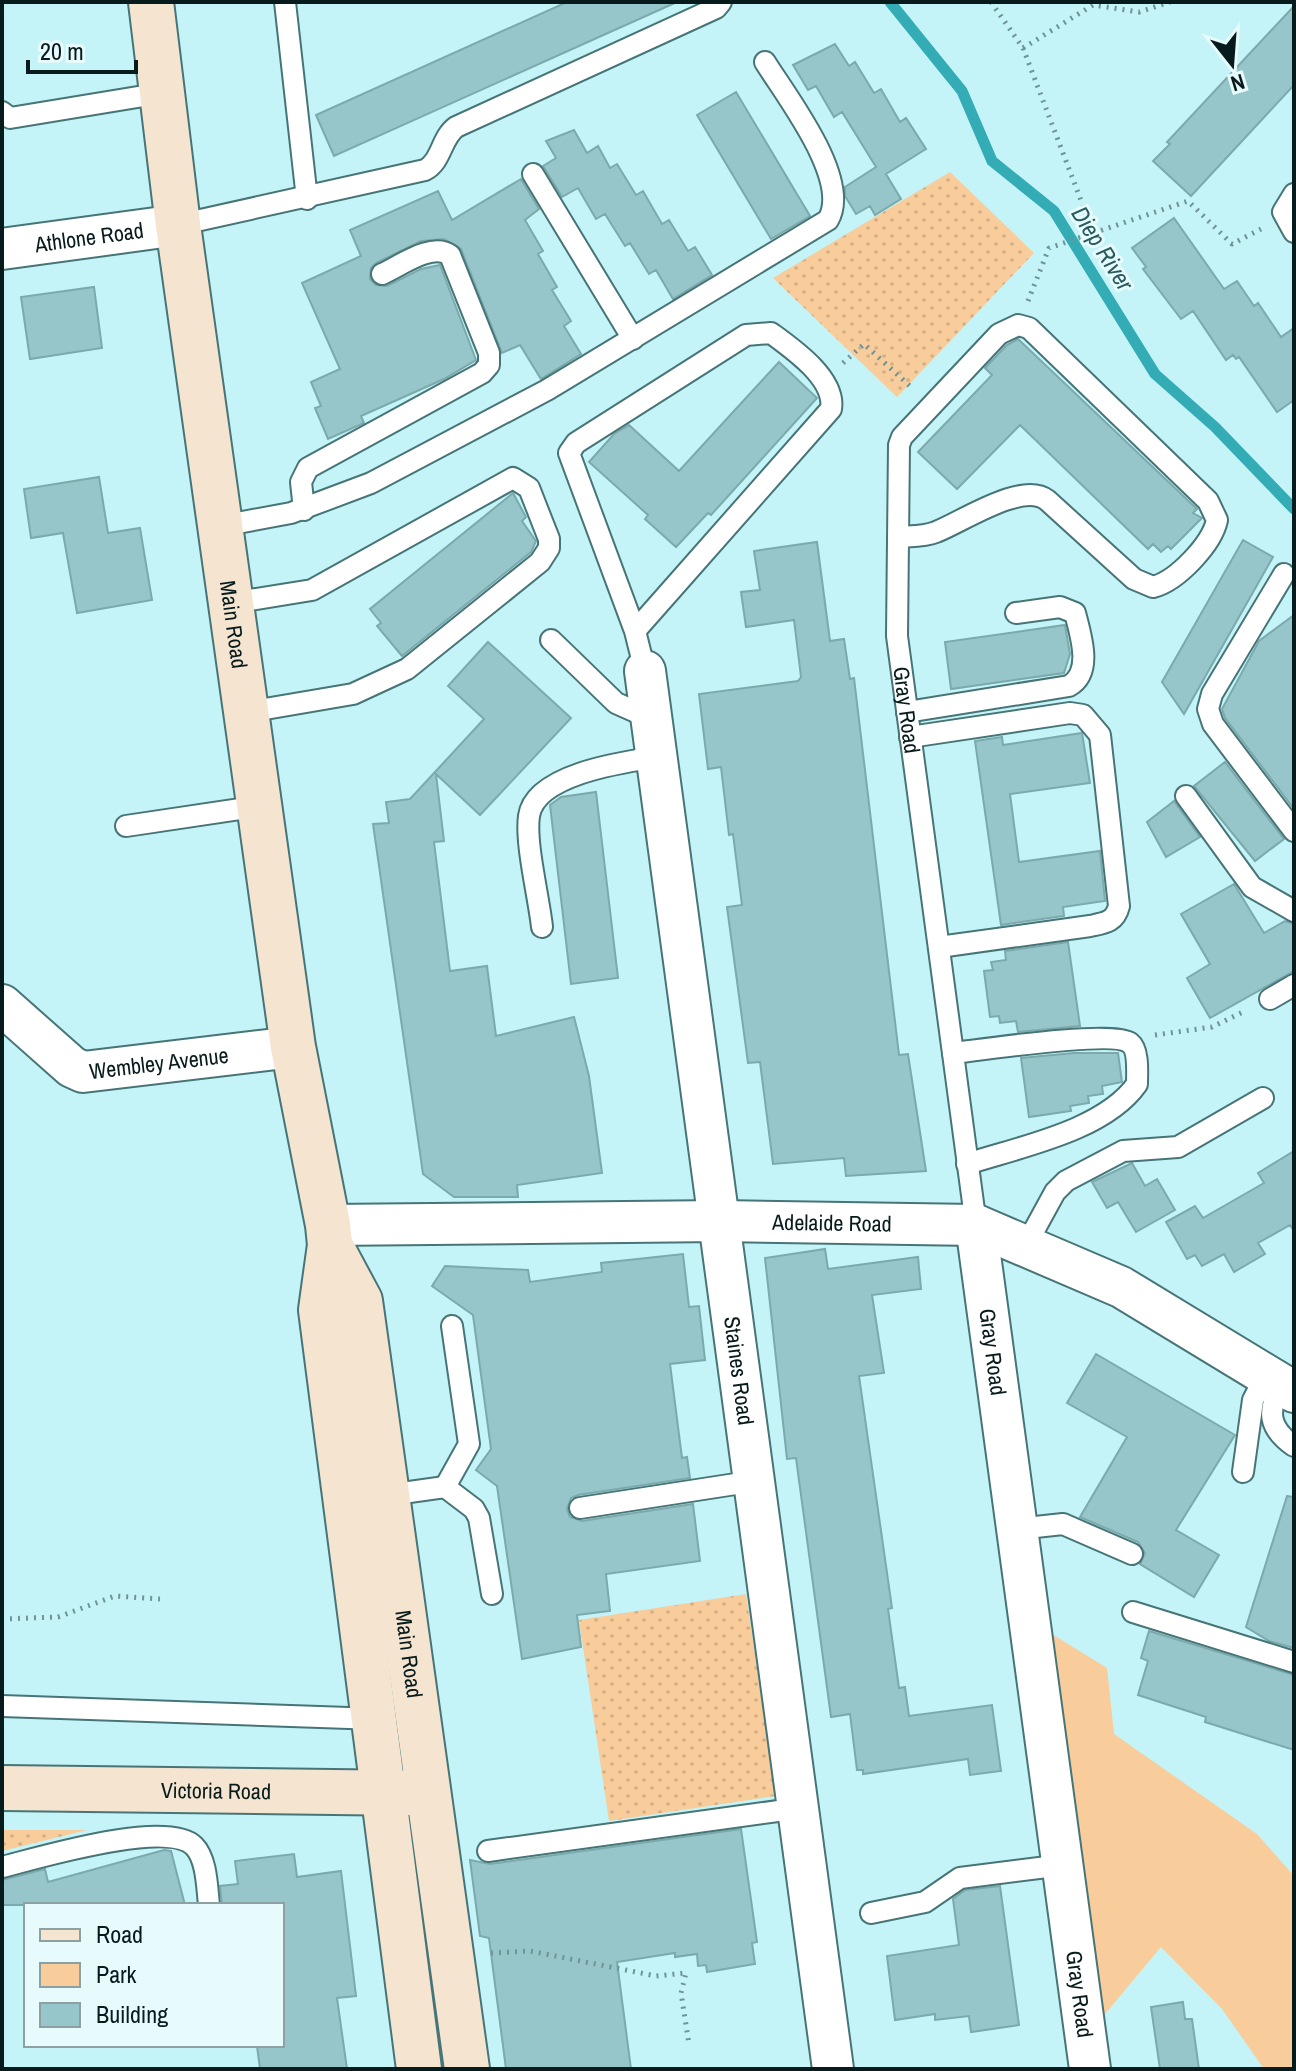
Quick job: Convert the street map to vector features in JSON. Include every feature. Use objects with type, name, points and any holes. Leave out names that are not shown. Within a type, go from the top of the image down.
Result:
[{"type":"main road","name":"Main Road","points":[[151,2],[178,225],[293,1047],[329,1235],[360,1301],[467,2069]]},
{"type":"main road","name":"Main Road","points":[[329,1235],[321,1310],[419,2069]]},
{"type":"main road","name":"Victoria Road","points":[[2,1788],[429,1793]]},
{"type":"street","name":"Athlone Road","points":[[2,249],[178,225]]},
{"type":"street","name":"Staines Road","points":[[645,671],[833,2069]]},
{"type":"street","name":"Wembley Avenue","points":[[2,1005],[72,1067],[83,1072],[293,1047]]},
{"type":"street","name":"Adelaide Road","points":[[329,1235],[720,1221],[976,1225],[1121,1287],[1280,1384]]},
{"type":"street","name":"Gray Road","points":[[976,1225],[1090,2069]]},
{"type":"lane","points":[[285,2],[307,199]]},
{"type":"lane","points":[[178,225],[307,199],[425,170],[436,161],[448,134],[456,127],[716,8],[721,2]]},
{"type":"lane","points":[[221,526],[304,510],[385,476],[547,390],[830,217],[829,167],[765,62]]},
{"type":"lane","points":[[2,112],[10,118],[162,93]]},
{"type":"lane","points":[[533,174],[633,339]]},
{"type":"lane","points":[[1289,225],[1283,206],[1294,194]]},
{"type":"lane","points":[[304,510],[301,482],[308,468],[482,373],[489,365],[489,353],[450,255],[444,251],[431,251],[382,274]]},
{"type":"lane","points":[[898,537],[931,533],[1018,495],[1033,493],[1047,500],[1134,579],[1153,587],[1172,578],[1215,530],[1214,509],[1208,501],[1038,333],[1018,325]]},
{"type":"lane","name":"Gray Road","points":[[976,1225],[897,636],[899,445],[907,430],[999,334],[1018,325]]},
{"type":"lane","points":[[635,631],[826,418],[833,399],[824,380],[771,333],[754,332],[571,448],[571,464],[635,631],[645,671]]},
{"type":"lane","points":[[231,603],[308,592],[513,478],[529,488],[549,539],[549,548],[540,562],[412,666],[353,694],[247,712]]},
{"type":"lane","points":[[1284,574],[1212,694],[1208,709],[1213,724],[1294,831]]},
{"type":"lane","points":[[907,712],[1069,686],[1080,681],[1084,670],[1075,613],[1060,607],[1016,613]]},
{"type":"lane","points":[[542,927],[529,823],[533,806],[550,788],[654,738],[551,640]]},
{"type":"lane","points":[[910,737],[1070,713],[1083,715],[1100,735],[1117,878],[1117,915],[1110,921],[1090,926],[939,947]]},
{"type":"lane","points":[[1186,796],[1252,887],[1294,911]]},
{"type":"lane","points":[[126,826],[260,806]]},
{"type":"lane","points":[[1270,999],[1294,985]]},
{"type":"lane","points":[[953,1053],[1103,1039],[1127,1041],[1134,1047],[1137,1084],[1127,1098],[1060,1135],[967,1164]]},
{"type":"lane","points":[[1026,1245],[1055,1192],[1066,1181],[1123,1151],[1165,1151],[1178,1147],[1263,1098]]},
{"type":"lane","points":[[445,1487],[469,1444],[452,1326]]},
{"type":"lane","points":[[1280,1384],[1272,1401],[1271,1420],[1277,1433],[1294,1446]]},
{"type":"lane","points":[[1243,1472],[1253,1400],[1280,1384]]},
{"type":"lane","points":[[580,1508],[755,1481]]},
{"type":"lane","points":[[388,1495],[445,1487],[474,1509],[479,1518],[492,1594]]},
{"type":"lane","points":[[1017,1529],[1063,1524],[1132,1554]]},
{"type":"lane","points":[[1133,1612],[1294,1662]]},
{"type":"lane","points":[[2,1706],[419,1718]]},
{"type":"lane","points":[[488,1851],[800,1808]]},
{"type":"lane","points":[[2,1867],[110,1841],[181,1839],[194,1846],[202,1861],[209,1903]]},
{"type":"lane","points":[[871,1913],[925,1902],[960,1878],[1063,1865]]},
{"type":"path","points":[[991,2],[1023,48],[1093,232]]},
{"type":"path","points":[[1023,48],[1093,5],[1139,12],[1170,2]]},
{"type":"path","points":[[1018,325],[1049,248],[1188,201],[1232,244],[1289,225]]},
{"type":"path","points":[[824,380],[864,344],[931,405]]},
{"type":"path","points":[[1134,1047],[1154,1035],[1212,1027],[1270,999]]},
{"type":"path","points":[[2,1619],[46,1619],[115,1596],[160,1599]]},
{"type":"path","points":[[480,1954],[530,1951],[656,1976],[686,1973],[681,1993],[689,2044]]},
{"type":"green space","points":[[950,172],[1034,253],[897,397],[773,278]]},
{"type":"green space","points":[[746,1594],[776,1796],[609,1821],[579,1620]]},
{"type":"green space","points":[[1047,1631],[1107,1668],[1114,1734],[1257,1834],[1294,1876],[1294,2069],[1264,2069],[1222,2009],[1161,1947],[1100,2020]]},
{"type":"green space","points":[[2,1830],[87,1830],[2,1851]]},
{"type":"building","points":[[567,2],[677,2],[334,156],[316,115]]},
{"type":"building","points":[[1294,6],[1294,85],[1191,196],[1153,161],[1170,144],[1167,142]]},
{"type":"building","points":[[835,44],[849,66],[855,62],[874,93],[881,89],[900,122],[906,118],[926,149],[886,174],[901,199],[875,215],[870,206],[856,214],[845,196],[845,187],[876,167],[842,112],[834,117],[816,86],[808,90],[793,65]]},
{"type":"building","points":[[736,92],[810,216],[771,239],[697,115]]},
{"type":"building","points":[[574,130],[587,153],[598,146],[610,168],[617,164],[636,195],[643,191],[662,224],[669,220],[688,251],[695,247],[712,275],[673,299],[656,270],[649,274],[630,243],[625,246],[605,214],[596,219],[578,188],[562,197],[543,166],[556,158],[546,141]]},
{"type":"building","points":[[521,179],[539,209],[525,220],[543,251],[538,254],[557,287],[552,290],[571,321],[564,326],[581,354],[541,379],[520,345],[502,353],[461,249],[444,239],[421,241],[376,263],[371,268],[370,279],[376,285],[387,286],[421,269],[440,265],[476,360],[444,379],[361,416],[364,423],[328,439],[315,408],[321,406],[311,382],[340,369],[302,283],[361,256],[350,230],[438,191],[452,220]]},
{"type":"building","points":[[1174,218],[1224,289],[1237,281],[1254,306],[1258,303],[1281,337],[1294,328],[1294,400],[1277,412],[1239,357],[1236,359],[1233,355],[1226,360],[1193,311],[1181,319],[1143,269],[1146,267],[1132,248]]},
{"type":"building","points":[[94,287],[102,348],[30,359],[21,297]]},
{"type":"building","points":[[1018,339],[1197,509],[1193,513],[1202,518],[1171,549],[1168,546],[1161,552],[1153,544],[1148,549],[1020,425],[957,489],[918,452],[992,375],[985,368],[1007,345]]},
{"type":"building","points":[[779,362],[817,398],[711,515],[708,513],[676,547],[645,519],[648,515],[589,462],[614,434],[629,425],[679,471]]},
{"type":"building","points":[[99,477],[108,533],[140,528],[152,600],[77,613],[63,533],[31,538],[24,489]]},
{"type":"building","points":[[513,493],[526,517],[522,521],[536,541],[531,552],[402,656],[377,626],[381,623],[370,609]]},
{"type":"building","points":[[1243,540],[1273,557],[1184,714],[1162,682]]},
{"type":"building","points":[[817,542],[830,641],[844,639],[850,679],[854,678],[899,1055],[908,1054],[926,1171],[846,1176],[844,1158],[773,1164],[760,1062],[748,1063],[727,907],[742,905],[733,834],[729,835],[721,767],[708,769],[699,694],[798,681],[801,677],[794,620],[746,627],[741,592],[760,590],[754,551]]},
{"type":"building","points":[[1294,615],[1294,809],[1225,718],[1222,709],[1259,641]]},
{"type":"building","points":[[1065,625],[1070,654],[1064,673],[951,689],[945,642]]},
{"type":"building","points":[[488,642],[571,718],[480,815],[436,774],[444,841],[434,842],[450,971],[487,966],[496,1036],[574,1017],[589,1076],[602,1173],[517,1185],[518,1197],[454,1197],[423,1174],[373,824],[389,823],[386,802],[410,799],[484,719],[448,686]]},
{"type":"building","points":[[1082,733],[1090,783],[1010,794],[1019,862],[1100,851],[1105,901],[1063,907],[1064,916],[1001,925],[975,741],[1002,737],[1003,745]]},
{"type":"building","points":[[1225,762],[1284,839],[1255,861],[1194,786]]},
{"type":"building","points":[[596,792],[618,978],[571,984],[550,805],[561,797]]},
{"type":"building","points":[[1174,801],[1200,837],[1166,857],[1147,822]]},
{"type":"building","points":[[1234,884],[1264,933],[1285,921],[1294,924],[1294,971],[1210,1018],[1187,978],[1210,964],[1181,914]]},
{"type":"building","points":[[1068,942],[1080,1026],[1018,1032],[1016,1021],[1000,1023],[999,1016],[990,1017],[984,971],[993,970],[991,962],[1006,960],[1005,951]]},
{"type":"building","points":[[1118,1053],[1122,1082],[1102,1086],[1103,1094],[1088,1096],[1089,1103],[1070,1106],[1071,1111],[1029,1117],[1021,1058]]},
{"type":"building","points":[[1294,1151],[1294,1231],[1290,1225],[1258,1243],[1265,1254],[1234,1272],[1224,1254],[1202,1266],[1195,1255],[1187,1259],[1166,1222],[1195,1206],[1203,1218],[1264,1183],[1258,1173]]},
{"type":"building","points":[[1132,1163],[1145,1186],[1157,1179],[1175,1210],[1136,1232],[1118,1202],[1107,1208],[1092,1182]]},
{"type":"building","points":[[825,1249],[828,1269],[918,1257],[921,1289],[872,1295],[884,1373],[859,1376],[892,1608],[888,1609],[899,1688],[905,1687],[909,1716],[992,1705],[1001,1771],[970,1775],[968,1759],[863,1774],[863,1770],[857,1770],[850,1714],[831,1717],[796,1458],[787,1459],[765,1258]]},
{"type":"building","points":[[683,1254],[689,1307],[699,1306],[705,1360],[670,1364],[682,1458],[687,1457],[690,1478],[578,1495],[571,1498],[567,1509],[570,1517],[582,1521],[693,1504],[700,1561],[606,1574],[610,1611],[577,1615],[581,1647],[522,1659],[497,1486],[476,1470],[491,1449],[473,1315],[432,1286],[445,1266],[528,1270],[530,1282],[602,1272],[601,1263]]},
{"type":"building","points":[[1096,1354],[1235,1435],[1176,1530],[1219,1555],[1194,1597],[1140,1564],[1145,1553],[1138,1542],[1080,1517],[1127,1437],[1067,1403]]},
{"type":"building","points":[[1287,1496],[1294,1497],[1294,1648],[1269,1641],[1246,1627]]},
{"type":"building","points":[[1149,1631],[1294,1675],[1294,1750],[1205,1722],[1206,1717],[1138,1695],[1148,1661],[1141,1658]]},
{"type":"building","points":[[741,1829],[757,1942],[752,1943],[755,1964],[707,1972],[706,1965],[698,1966],[697,1954],[675,1957],[675,1953],[617,1962],[631,2069],[506,2069],[489,1938],[480,1936],[470,1860],[490,1864]]},
{"type":"building","points":[[164,1850],[171,1851],[184,1903],[2,1905],[2,1880],[45,1869],[48,1882]]},
{"type":"building","points":[[294,1854],[297,1877],[341,1871],[356,1996],[337,1998],[347,2069],[260,2069],[257,2047],[284,2047],[284,1903],[222,1903],[220,1886],[238,1884],[235,1861]]},
{"type":"building","points":[[1000,1886],[1019,2025],[971,2032],[969,2016],[935,2020],[935,2014],[895,2020],[887,1956],[959,1945],[953,1899],[965,1890]]},
{"type":"building","points":[[1183,2002],[1185,2019],[1192,2019],[1199,2069],[1160,2069],[1151,2007]]},
{"type":"waterway","name":"Diep River","points":[[890,2],[962,91],[992,161],[1054,211],[1155,374],[1215,427],[1294,509]]}]
